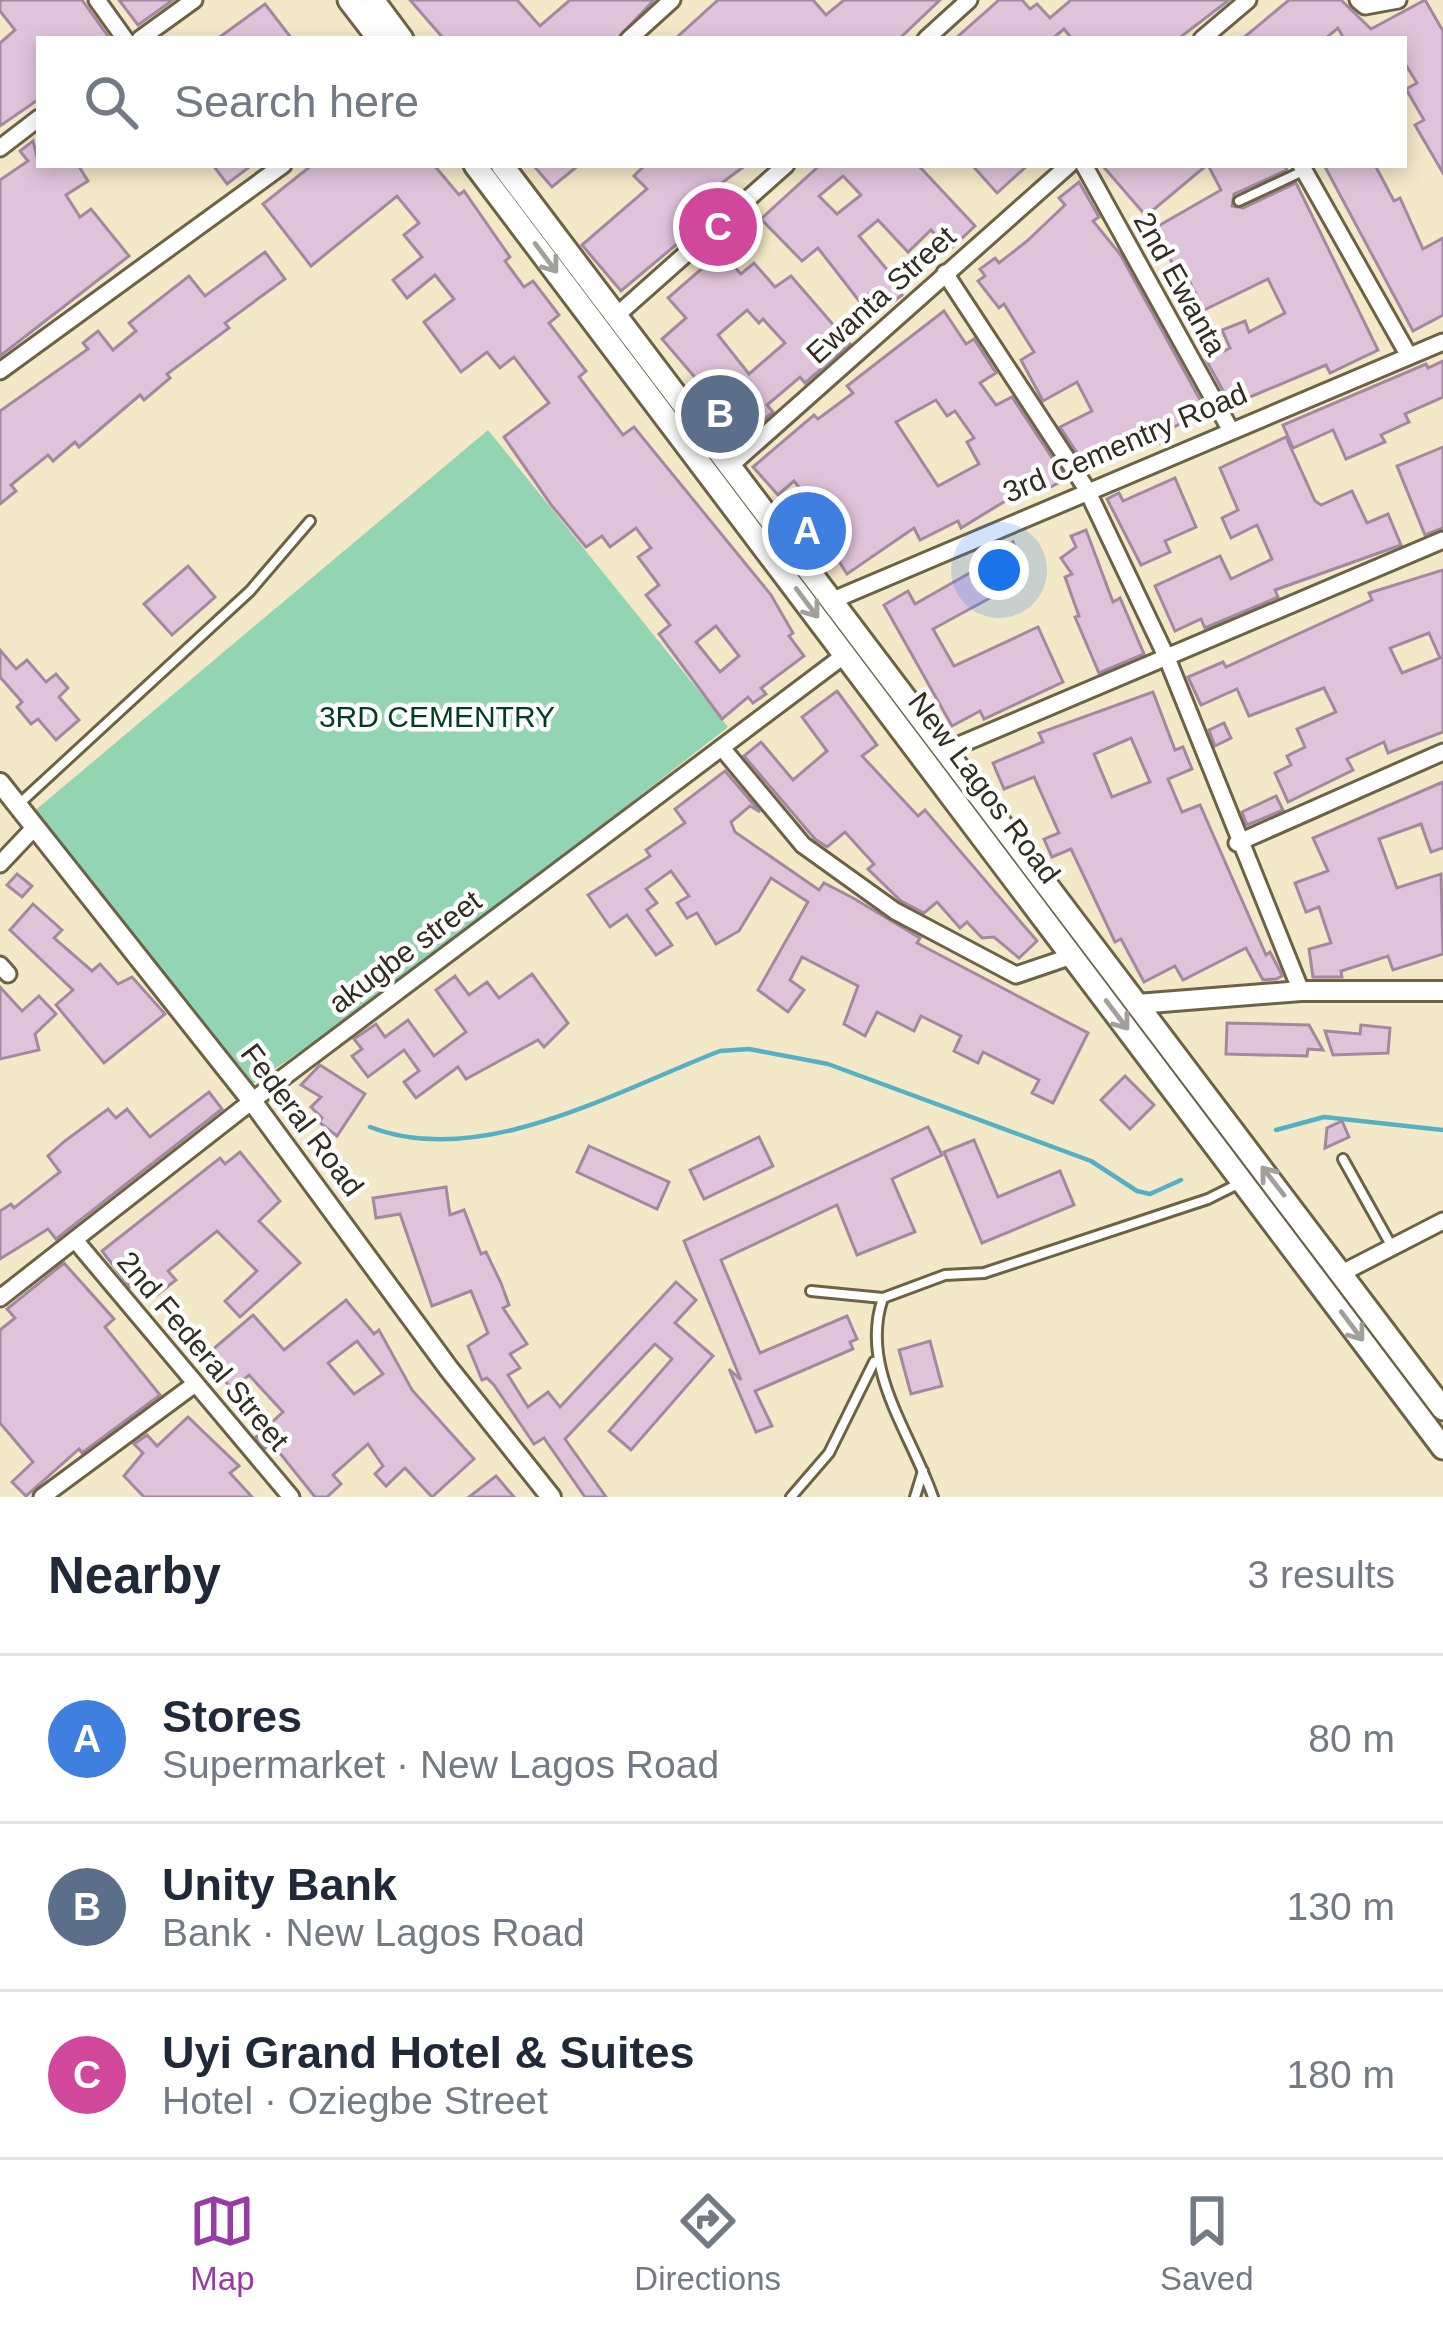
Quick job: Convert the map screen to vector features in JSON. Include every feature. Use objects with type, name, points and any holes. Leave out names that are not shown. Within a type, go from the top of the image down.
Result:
[{"type":"main road","points":[[349,0],[377,36]]},
{"type":"main road","points":[[375,1],[400,36]]},
{"type":"main road","name":"New Lagos Road","points":[[477,168],[1443,1448]]},
{"type":"main road","name":"New Lagos Road","points":[[504,168],[1344,1272],[1443,1409]]},
{"type":"street","points":[[97,0],[123,36]]},
{"type":"street","points":[[144,36],[194,0]]},
{"type":"street","points":[[632,36],[672,0]]},
{"type":"street","points":[[929,36],[969,0]]},
{"type":"street","points":[[1219,33],[1248,0]]},
{"type":"street","points":[[1362,3],[1398,0]]},
{"type":"street","points":[[0,148],[36,120]]},
{"type":"street","points":[[0,371],[279,168]]},
{"type":"street","points":[[617,315],[783,168]]},
{"type":"street","name":"Ewanta Street","points":[[730,466],[1066,168]]},
{"type":"street","name":"2nd Ewanta","points":[[1086,168],[1230,429]]},
{"type":"street","points":[[1304,168],[1409,356]]},
{"type":"street","points":[[945,273],[1086,488],[1167,658],[1237,843],[1301,991]]},
{"type":"street","name":"3rd Cementry Road","points":[[831,601],[1086,488],[1443,342]]},
{"type":"street","points":[[945,752],[1443,540]]},
{"type":"street","name":"akugbe street","points":[[0,1298],[252,1101],[846,654]]},
{"type":"street","points":[[722,748],[803,845],[896,911],[1016,975],[1072,956]]},
{"type":"street","points":[[1237,843],[1443,752]]},
{"type":"street","name":"Federal Road","points":[[0,783],[252,1101],[449,1369],[551,1497]]},
{"type":"street","points":[[0,863],[35,827]]},
{"type":"street","points":[[1136,1004],[1301,991],[1443,992]]},
{"type":"street","points":[[1344,1272],[1443,1221]]},
{"type":"street","name":"2nd Federal Street","points":[[75,1240],[291,1497]]},
{"type":"street","points":[[42,1497],[195,1384]]},
{"type":"lane","points":[[1239,201],[1301,168]]},
{"type":"lane","points":[[18,806],[250,591],[310,520]]},
{"type":"lane","points":[[1343,1160],[1392,1246]]},
{"type":"lane","points":[[811,1291],[883,1298],[945,1275],[984,1273],[1208,1199],[1243,1181]]},
{"type":"lane","points":[[883,1298],[873,1326],[875,1361],[933,1497]]},
{"type":"lane","points":[[791,1497],[829,1453],[875,1361]]},
{"type":"lane","points":[[915,1497],[923,1469]]},
{"type":"green space","name":"3RD CEMENTRY","points":[[488,430],[728,727],[405,979],[250,1086],[32,813]]},
{"type":"building","points":[[0,0],[82,0],[108,36],[36,36],[36,101],[0,126],[0,43],[15,30],[0,11]]},
{"type":"building","points":[[119,0],[173,0],[138,25]]},
{"type":"building","points":[[410,0],[517,0],[540,26],[570,0],[654,0],[620,36],[441,36]]},
{"type":"building","points":[[718,0],[813,0],[826,15],[844,0],[940,0],[902,36],[678,36]]},
{"type":"building","points":[[999,0],[1022,0],[1030,9],[1037,4],[1050,18],[1071,0],[1229,0],[1182,36],[1070,36],[1064,29],[1056,36],[958,36]]},
{"type":"building","points":[[1289,0],[1341,0],[1371,29],[1425,0],[1443,31],[1443,173],[1415,125],[1424,120],[1407,91],[1417,83],[1407,67],[1407,36],[1342,36],[1338,28],[1329,36],[1246,36]]},
{"type":"building","points":[[265,4],[290,36],[221,36]]},
{"type":"building","points":[[33,141],[36,168],[80,168],[88,181],[66,195],[80,217],[91,209],[129,256],[0,356],[0,180],[28,161],[20,151]]},
{"type":"building","points":[[215,168],[248,168],[227,184]]},
{"type":"building","points":[[308,168],[436,168],[459,195],[464,191],[510,257],[505,261],[524,287],[533,281],[559,315],[549,323],[586,371],[579,377],[623,435],[634,427],[771,595],[793,633],[789,636],[804,656],[761,688],[766,694],[753,703],[748,697],[722,719],[659,634],[670,625],[646,595],[659,585],[638,557],[651,548],[636,528],[610,547],[602,536],[586,547],[504,437],[549,403],[514,357],[500,368],[487,352],[461,372],[424,322],[454,299],[435,275],[407,298],[393,280],[422,257],[404,235],[419,223],[397,196],[311,266],[263,204]],"holes":[[[716,626],[739,656],[720,672],[696,642]]]},
{"type":"building","points":[[536,168],[575,168],[552,187]]},
{"type":"building","points":[[642,168],[742,168],[700,199],[704,204],[677,230],[684,238],[621,291],[582,245],[647,189],[634,176]]},
{"type":"building","points":[[817,168],[921,168],[975,226],[949,250],[931,230],[908,252],[878,220],[859,236],[899,284],[902,295],[889,305],[876,288],[860,302],[818,248],[802,261],[761,219]],"holes":[[[843,176],[861,195],[837,214],[819,196]]]},
{"type":"building","points":[[975,168],[1025,168],[997,193]]},
{"type":"building","points":[[1105,168],[1203,168],[1146,216]]},
{"type":"building","points":[[1210,168],[1286,168],[1234,194],[1232,206],[1243,208],[1296,183],[1378,350],[1330,373],[1326,365],[1231,405],[1206,360],[1230,348],[1222,330],[1245,321],[1249,332],[1285,313],[1268,279],[1204,310],[1180,263],[1174,266],[1153,229],[1221,190]]},
{"type":"building","points":[[1326,168],[1377,168],[1394,201],[1400,198],[1423,249],[1443,238],[1443,315],[1413,331]]},
{"type":"building","points":[[1079,182],[1099,217],[1093,221],[1120,254],[1209,416],[1203,419],[1200,414],[1168,430],[1171,437],[1160,443],[1157,438],[1089,471],[1060,427],[1092,411],[1077,382],[1043,401],[1021,360],[1034,352],[1004,304],[999,308],[978,281],[985,276],[980,269],[995,258],[999,263],[1027,241],[1065,205],[1059,198]]},
{"type":"building","points":[[265,252],[285,279],[225,323],[229,328],[167,374],[170,378],[144,400],[140,395],[79,447],[75,442],[53,461],[48,455],[11,485],[16,491],[0,504],[0,411],[88,349],[83,343],[98,331],[113,350],[136,331],[129,323],[189,276],[205,296]]},
{"type":"building","points":[[721,252],[741,274],[754,263],[775,287],[791,276],[850,344],[805,383],[800,377],[767,405],[773,412],[740,440],[729,428],[735,424],[662,339],[686,318],[668,298]],"holes":[[[747,310],[759,323],[763,319],[785,343],[749,374],[718,335]]]},
{"type":"building","points":[[944,311],[966,344],[974,339],[996,373],[980,383],[996,405],[1012,397],[1066,479],[1043,491],[1038,481],[961,528],[958,521],[920,540],[914,528],[847,574],[809,513],[816,509],[794,481],[778,495],[753,467],[814,415],[818,419],[853,393],[847,386]],"holes":[[[936,400],[947,416],[955,411],[974,438],[967,442],[979,464],[938,486],[896,422]]]},
{"type":"building","points":[[1443,361],[1443,397],[1405,414],[1409,422],[1381,435],[1385,442],[1346,459],[1333,430],[1293,448],[1283,425]]},
{"type":"building","points":[[1286,437],[1315,501],[1321,505],[1352,491],[1367,523],[1388,514],[1401,545],[1275,590],[1278,597],[1205,628],[1201,619],[1175,631],[1155,586],[1220,556],[1231,579],[1272,559],[1257,525],[1231,538],[1222,518],[1238,510],[1220,468]]},
{"type":"building","points":[[1443,447],[1443,528],[1425,535],[1397,466]]},
{"type":"building","points":[[1175,478],[1196,527],[1165,541],[1170,552],[1141,565],[1107,499],[1119,493],[1123,501]]},
{"type":"building","points":[[1086,530],[1113,602],[1120,598],[1144,654],[1099,673],[1075,617],[1079,616],[1065,577],[1072,574],[1061,558],[1076,547],[1071,536]]},
{"type":"building","points":[[1013,542],[1024,570],[1012,575],[1007,564],[989,572],[983,560]]},
{"type":"building","points":[[188,566],[215,597],[172,635],[144,604]]},
{"type":"building","points":[[975,570],[990,598],[933,629],[954,666],[1038,627],[1063,682],[984,719],[980,711],[952,726],[884,605],[908,591],[915,604]]},
{"type":"building","points":[[1443,570],[1443,732],[1388,753],[1384,742],[1347,759],[1353,770],[1288,802],[1275,773],[1291,765],[1287,756],[1305,747],[1297,729],[1336,712],[1324,688],[1249,716],[1237,689],[1201,705],[1188,677],[1223,662],[1226,667],[1372,600],[1369,593]],"holes":[[[1429,633],[1440,658],[1402,673],[1390,648]]]},
{"type":"building","points":[[0,650],[16,669],[27,660],[46,682],[56,674],[68,688],[59,697],[79,720],[56,740],[38,719],[31,724],[17,707],[22,702],[0,677]]},
{"type":"building","points":[[837,691],[877,745],[862,756],[918,816],[925,810],[1037,941],[1019,958],[994,937],[982,938],[967,922],[960,928],[937,902],[924,913],[901,901],[868,869],[874,864],[845,832],[827,847],[815,839],[744,756],[761,742],[793,780],[827,751],[802,717]]},
{"type":"building","points":[[1153,692],[1175,750],[1183,747],[1192,769],[1168,779],[1182,812],[1200,805],[1266,955],[1270,952],[1282,976],[1263,980],[1246,948],[1183,980],[1175,966],[1144,982],[1121,939],[1115,942],[1071,849],[1052,857],[1044,839],[1059,833],[1034,777],[1004,789],[993,763],[1043,742],[1039,733]],"holes":[[[1131,738],[1150,782],[1112,797],[1094,754]]]},
{"type":"building","points":[[1224,723],[1231,738],[1215,746],[1209,730]]},
{"type":"building","points":[[725,771],[760,812],[750,806],[731,822],[735,832],[819,890],[824,883],[853,898],[920,938],[917,943],[1088,1033],[1053,1103],[1032,1093],[1039,1080],[983,1052],[978,1063],[954,1051],[961,1036],[921,1016],[914,1031],[877,1012],[865,1036],[844,1024],[858,986],[802,957],[790,980],[804,990],[788,1012],[758,990],[808,902],[771,878],[739,931],[716,944],[697,913],[687,918],[677,903],[689,896],[671,871],[646,889],[657,903],[647,910],[672,945],[656,955],[627,915],[610,927],[588,895],[650,856],[646,850],[685,823],[675,809]]},
{"type":"building","points":[[1443,782],[1443,848],[1431,852],[1421,824],[1379,839],[1397,888],[1441,874],[1443,954],[1393,970],[1388,956],[1341,971],[1342,977],[1313,977],[1309,949],[1331,943],[1319,907],[1306,912],[1295,883],[1328,871],[1313,838]]},
{"type":"building","points":[[1276,796],[1283,810],[1247,825],[1242,812]]},
{"type":"building","points":[[17,874],[32,886],[22,897],[7,885]]},
{"type":"building","points":[[33,904],[62,930],[54,938],[92,971],[100,964],[118,984],[132,977],[165,1014],[104,1063],[56,1005],[73,990],[10,930]]},
{"type":"building","points":[[532,974],[568,1023],[544,1047],[538,1040],[466,1079],[458,1067],[416,1098],[404,1082],[419,1071],[404,1050],[368,1077],[352,1056],[362,1049],[354,1039],[376,1024],[385,1037],[408,1020],[434,1056],[466,1032],[436,990],[455,976],[469,995],[487,982],[499,998]]},
{"type":"building","points":[[0,987],[22,1011],[39,996],[56,1014],[35,1034],[39,1050],[0,1059]]},
{"type":"building","points":[[1227,1023],[1309,1025],[1323,1050],[1308,1049],[1307,1056],[1226,1054]]},
{"type":"building","points":[[1361,1025],[1390,1028],[1388,1053],[1333,1055],[1325,1031],[1360,1034]]},
{"type":"building","points":[[320,1065],[365,1094],[337,1136],[319,1122],[322,1118],[311,1107],[321,1097],[301,1085]]},
{"type":"building","points":[[1125,1076],[1154,1105],[1130,1129],[1101,1100]]},
{"type":"building","points":[[209,1092],[222,1109],[56,1239],[48,1229],[0,1259],[0,1211],[11,1204],[14,1208],[60,1172],[48,1156],[65,1141],[108,1109],[116,1118],[127,1109],[150,1137]]},
{"type":"building","points":[[1342,1121],[1349,1137],[1325,1148],[1327,1128]]},
{"type":"building","points":[[928,1127],[942,1155],[892,1179],[915,1232],[857,1255],[837,1205],[721,1260],[760,1353],[847,1316],[857,1339],[850,1342],[853,1349],[755,1391],[772,1426],[756,1432],[729,1369],[741,1380],[684,1241]]},
{"type":"building","points":[[759,1137],[773,1166],[704,1199],[690,1170]]},
{"type":"building","points":[[974,1140],[998,1197],[1060,1171],[1074,1205],[982,1243],[944,1152]]},
{"type":"building","points":[[589,1146],[669,1182],[657,1209],[577,1172]]},
{"type":"building","points":[[240,1152],[280,1201],[259,1221],[300,1263],[240,1317],[225,1301],[257,1271],[217,1231],[168,1271],[176,1280],[157,1295],[142,1278],[130,1287],[102,1251],[220,1158],[225,1164]]},
{"type":"building","points":[[446,1187],[450,1215],[464,1210],[481,1254],[486,1252],[501,1283],[509,1305],[503,1308],[527,1344],[510,1354],[520,1368],[508,1375],[528,1407],[548,1392],[560,1407],[676,1282],[696,1300],[675,1323],[713,1356],[631,1450],[609,1431],[672,1359],[655,1344],[565,1439],[606,1497],[585,1497],[544,1438],[534,1444],[494,1385],[487,1378],[482,1380],[468,1346],[488,1333],[471,1291],[432,1306],[400,1214],[376,1218],[373,1198]]},
{"type":"building","points":[[64,1263],[114,1319],[105,1327],[160,1395],[82,1453],[79,1449],[26,1496],[12,1482],[33,1462],[0,1423],[0,1330],[15,1318],[7,1309]]},
{"type":"building","points":[[346,1300],[374,1334],[379,1330],[412,1390],[474,1459],[432,1497],[405,1468],[386,1486],[375,1474],[383,1466],[368,1444],[333,1475],[341,1484],[327,1497],[315,1497],[271,1442],[265,1448],[256,1437],[283,1412],[249,1375],[232,1389],[204,1357],[253,1315],[284,1350]],"holes":[[[357,1341],[383,1374],[354,1394],[328,1363]]]},
{"type":"building","points":[[930,1341],[942,1386],[911,1394],[899,1350]]},
{"type":"building","points":[[188,1417],[239,1466],[230,1473],[252,1497],[144,1497],[124,1476],[143,1453],[134,1444],[147,1435],[157,1446]]},
{"type":"building","points":[[496,1476],[514,1497],[469,1497]]},
{"type":"waterway","points":[[370,1127],[412,1138],[456,1139],[502,1132],[593,1104],[720,1051],[749,1049],[828,1064],[1091,1161],[1137,1191],[1150,1194],[1181,1180]]},
{"type":"waterway","points":[[1276,1130],[1324,1117],[1443,1130]]},
{"type":"place","name":"Uyi Grand Hotel & Suites","points":[[718,227]]},
{"type":"place","name":"Unity Bank","points":[[720,414]]},
{"type":"place","name":"Stores","points":[[807,531]]}]
